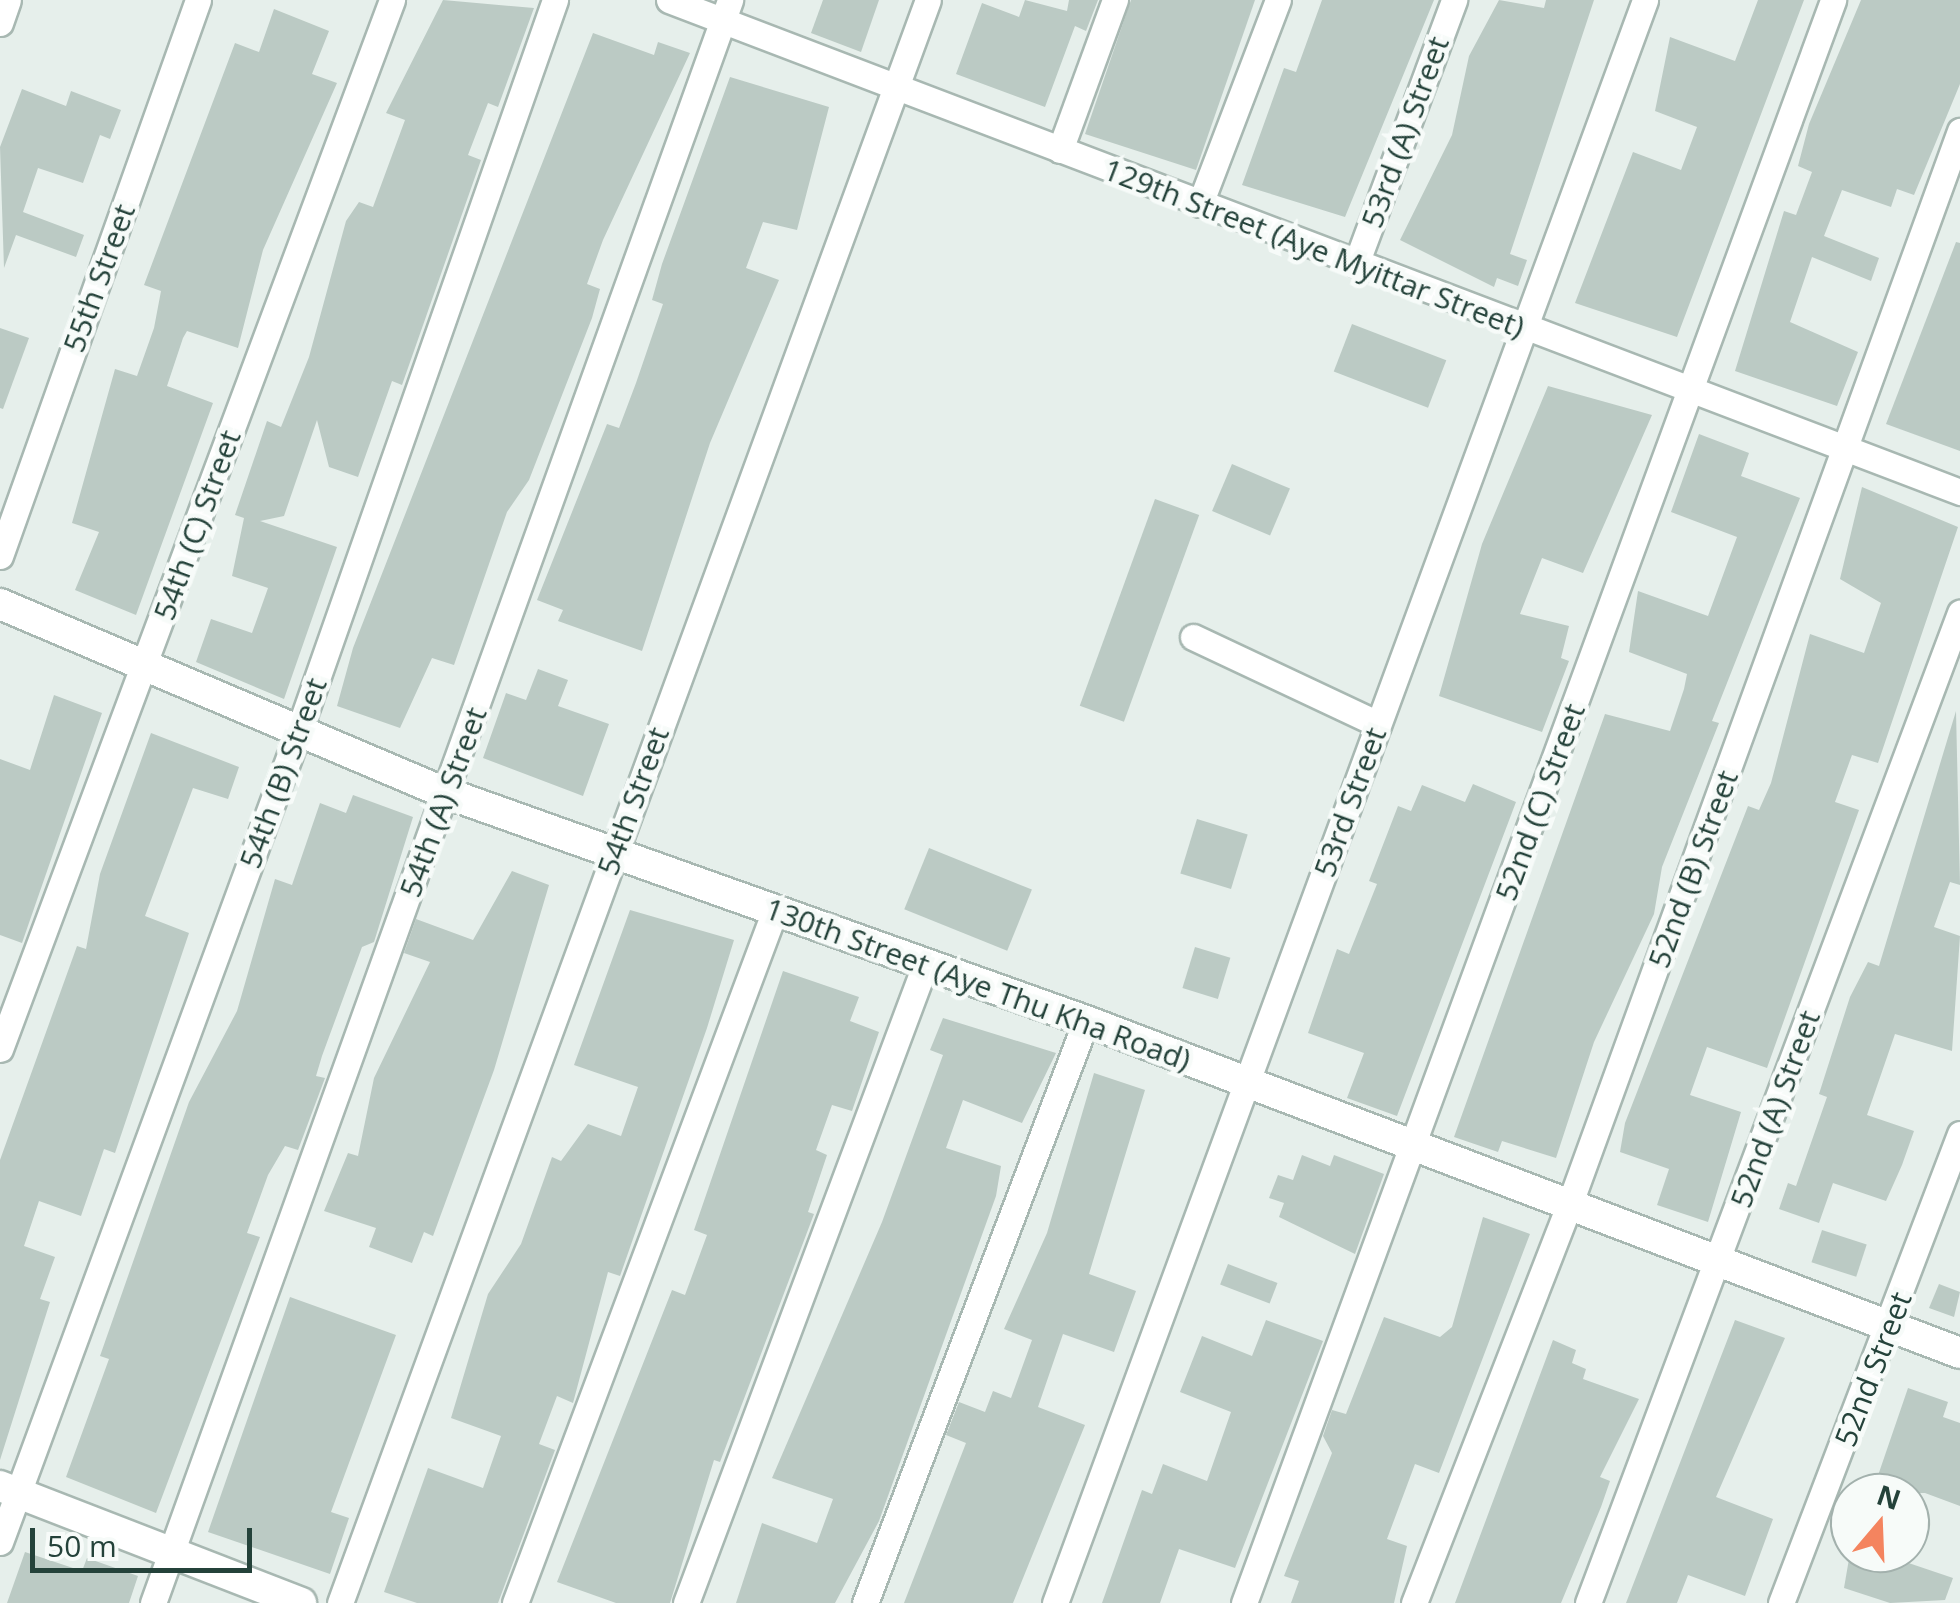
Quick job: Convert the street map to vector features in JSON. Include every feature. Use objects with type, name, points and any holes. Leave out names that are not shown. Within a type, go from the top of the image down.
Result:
[{"type":"street","points":[[0,23],[8,0]]},
{"type":"street","name":"55th Street","points":[[0,556],[198,0]]},
{"type":"street","name":"54th (C) Street","points":[[0,1049],[392,0]]},
{"type":"street","name":"54th (B) Street","points":[[0,1542],[9,1490],[298,733],[554,0]]},
{"type":"street","name":"129th Street (Aye Myittar Street)","points":[[670,0],[726,10],[1060,150],[1688,392],[1960,492]]},
{"type":"street","name":"54th Street","points":[[340,1603],[928,0]]},
{"type":"street","points":[[1060,150],[1115,0]]},
{"type":"street","points":[[1200,204],[1278,0]]},
{"type":"street","name":"53rd (A) Street","points":[[1356,264],[1454,0]]},
{"type":"street","name":"53rd Street","points":[[1055,1603],[1250,1084],[1645,0]]},
{"type":"street","name":"52nd (C) Street","points":[[1244,1603],[1416,1144],[1833,0]]},
{"type":"street","name":"54th (A) Street","points":[[153,1603],[726,10]]},
{"type":"street","name":"52nd (B) Street","points":[[1414,1603],[1570,1203],[1960,131]]},
{"type":"street","name":"130th Street (Aye Thu Kha Road)","points":[[0,604],[146,660],[298,733],[446,793],[615,850],[1086,1021],[1960,1353]]},
{"type":"street","name":"52nd (A) Street","points":[[1588,1603],[1960,613]]},
{"type":"street","points":[[1193,637],[1378,724]]},
{"type":"street","points":[[515,1603],[775,910]]},
{"type":"street","points":[[686,1603],[925,965]]},
{"type":"street","points":[[866,1603],[1086,1021]]},
{"type":"street","name":"52nd Street","points":[[1781,1603],[1891,1327],[1960,1134]]},
{"type":"street","points":[[9,1490],[301,1603]]},
{"type":"building","points":[[443,0],[534,8],[498,107],[488,103],[468,155],[481,160],[402,385],[392,381],[358,477],[329,467],[317,420],[284,516],[260,521],[337,547],[284,699],[196,662],[211,619],[252,633],[268,588],[232,576],[244,518],[235,515],[267,421],[281,427],[309,357],[346,221],[359,202],[373,207],[405,120],[386,113]]},
{"type":"building","points":[[823,0],[879,0],[861,52],[811,33]]},
{"type":"building","points":[[1025,0],[1067,11],[1069,0],[1098,0],[1086,31],[1075,26],[1045,107],[956,74],[982,3],[1019,17]]},
{"type":"building","points":[[1131,0],[1255,0],[1196,170],[1085,134]]},
{"type":"building","points":[[1322,0],[1434,0],[1345,217],[1242,185],[1284,68],[1296,72]]},
{"type":"building","points":[[1499,0],[1544,8],[1546,0],[1594,0],[1510,254],[1527,260],[1518,286],[1497,278],[1494,287],[1400,240],[1452,135],[1469,56]]},
{"type":"building","points":[[1758,0],[1804,0],[1677,337],[1575,303],[1633,152],[1681,170],[1697,127],[1655,111],[1670,37],[1735,61]]},
{"type":"building","points":[[1861,0],[1960,0],[1960,84],[1914,195],[1897,189],[1891,207],[1842,190],[1824,236],[1879,258],[1871,281],[1812,257],[1790,322],[1858,352],[1837,406],[1735,371],[1784,211],[1796,215],[1812,172],[1798,166],[1809,124]]},
{"type":"building","points":[[274,9],[329,31],[312,74],[337,83],[263,250],[238,348],[187,331],[183,338],[167,386],[213,403],[136,615],[75,590],[99,532],[72,523],[115,369],[137,376],[154,328],[161,291],[144,285],[235,43],[259,52]]},
{"type":"building","points":[[593,33],[654,55],[658,42],[690,53],[603,240],[587,284],[600,289],[592,318],[529,480],[507,512],[454,665],[432,658],[400,728],[337,706],[353,648]]},
{"type":"building","points":[[730,77],[829,107],[797,230],[763,222],[746,268],[779,280],[710,443],[642,651],[558,621],[563,610],[537,600],[607,424],[619,428],[636,383],[663,304],[652,300],[662,264]]},
{"type":"building","points":[[22,89],[66,106],[71,91],[121,110],[110,139],[100,135],[83,183],[38,168],[23,212],[84,235],[76,257],[16,235],[4,268],[0,147]]},
{"type":"building","points":[[1956,242],[1960,243],[1960,451],[1886,424]]},
{"type":"building","points":[[1352,324],[1446,360],[1428,408],[1334,372]]},
{"type":"building","points":[[0,328],[29,338],[3,409],[0,408]]},
{"type":"building","points":[[1548,386],[1652,415],[1583,573],[1542,558],[1520,614],[1569,626],[1561,658],[1569,661],[1542,732],[1439,696],[1482,544]]},
{"type":"building","points":[[1699,434],[1749,453],[1741,476],[1800,498],[1712,721],[1719,723],[1662,867],[1654,914],[1594,1042],[1556,1158],[1502,1141],[1498,1152],[1454,1137],[1605,714],[1670,731],[1684,689],[1687,674],[1629,652],[1638,591],[1708,616],[1737,537],[1671,512]]},
{"type":"building","points":[[1232,464],[1290,489],[1270,536],[1212,511]]},
{"type":"building","points":[[1862,487],[1958,527],[1878,763],[1852,755],[1835,802],[1859,810],[1767,1068],[1707,1047],[1690,1095],[1741,1112],[1708,1222],[1657,1205],[1669,1169],[1620,1152],[1625,1123],[1748,806],[1759,810],[1771,783],[1810,634],[1864,653],[1881,603],[1840,579]]},
{"type":"building","points":[[1155,499],[1199,515],[1124,722],[1080,706]]},
{"type":"building","points":[[538,669],[568,680],[558,706],[609,724],[583,796],[483,758],[506,693],[526,700]]},
{"type":"building","points":[[54,695],[102,713],[22,943],[0,935],[0,759],[30,770]]},
{"type":"building","points":[[1956,711],[1960,885],[1950,882],[1934,927],[1960,936],[1952,1051],[1895,1034],[1867,1115],[1914,1131],[1902,1165],[1886,1201],[1833,1183],[1819,1223],[1779,1209],[1788,1183],[1796,1186],[1827,1097],[1819,1094],[1850,997],[1868,962],[1879,966]]},
{"type":"building","points":[[151,733],[239,767],[228,799],[193,788],[145,916],[189,933],[115,1153],[104,1149],[81,1216],[39,1201],[24,1246],[55,1257],[40,1299],[50,1302],[0,1460],[0,1160],[77,946],[86,949],[100,874]]},
{"type":"building","points":[[1473,784],[1516,802],[1397,1116],[1347,1098],[1364,1053],[1308,1033],[1337,949],[1349,954],[1377,884],[1369,881],[1398,806],[1411,811],[1422,785],[1465,802]]},
{"type":"building","points":[[353,795],[413,817],[374,942],[362,947],[322,1056],[316,1076],[325,1078],[298,1150],[285,1146],[268,1175],[247,1233],[260,1237],[156,1513],[66,1477],[109,1359],[100,1356],[189,1102],[237,1011],[275,879],[292,885],[320,803],[346,813]]},
{"type":"building","points":[[1197,819],[1248,834],[1231,889],[1180,874]]},
{"type":"building","points":[[929,848],[1032,890],[1007,951],[904,909]]},
{"type":"building","points":[[512,871],[549,885],[494,1070],[433,1236],[424,1232],[412,1263],[369,1247],[376,1228],[324,1211],[348,1153],[358,1156],[374,1078],[430,962],[404,953],[416,919],[473,940]]},
{"type":"building","points":[[630,910],[734,940],[620,1276],[608,1272],[573,1403],[557,1396],[539,1444],[555,1450],[498,1603],[417,1603],[384,1592],[428,1468],[483,1488],[501,1436],[451,1418],[488,1294],[521,1244],[552,1157],[561,1161],[588,1124],[621,1136],[638,1087],[574,1065]]},
{"type":"building","points":[[1195,947],[1230,958],[1218,999],[1182,988]]},
{"type":"building","points":[[783,971],[859,997],[850,1021],[879,1032],[852,1111],[832,1105],[816,1150],[827,1155],[808,1212],[814,1214],[720,1462],[714,1460],[670,1603],[616,1603],[557,1582],[672,1290],[685,1295],[707,1235],[694,1230]]},
{"type":"building","points":[[943,1018],[1056,1053],[1022,1123],[963,1100],[946,1148],[1001,1166],[996,1196],[879,1521],[835,1603],[736,1603],[762,1523],[817,1543],[833,1499],[772,1478],[882,1222],[943,1055],[930,1050]]},
{"type":"building","points":[[1094,1073],[1145,1090],[1089,1274],[1136,1291],[1114,1352],[1063,1334],[1038,1407],[1085,1425],[1013,1603],[904,1603],[966,1443],[946,1435],[959,1402],[985,1412],[993,1391],[1011,1398],[1032,1340],[1004,1329],[1047,1233]]},
{"type":"building","points":[[1302,1155],[1330,1166],[1334,1155],[1384,1174],[1355,1254],[1279,1217],[1284,1203],[1269,1198],[1278,1175],[1293,1180]]},
{"type":"building","points":[[1483,1217],[1530,1234],[1439,1473],[1415,1464],[1387,1539],[1407,1546],[1394,1603],[1291,1603],[1299,1581],[1284,1576],[1332,1453],[1323,1436],[1332,1410],[1346,1414],[1384,1317],[1440,1337],[1452,1327]]},
{"type":"building","points":[[1822,1230],[1867,1245],[1856,1277],[1811,1262]]},
{"type":"building","points":[[1228,1264],[1277,1283],[1270,1304],[1220,1285]]},
{"type":"building","points":[[1939,1284],[1960,1292],[1954,1317],[1929,1308]]},
{"type":"building","points":[[290,1297],[396,1335],[331,1512],[349,1518],[330,1574],[208,1532]]},
{"type":"building","points":[[1266,1320],[1323,1341],[1235,1568],[1179,1549],[1160,1603],[1102,1603],[1142,1490],[1152,1494],[1163,1464],[1207,1481],[1231,1412],[1180,1392],[1202,1336],[1252,1356]]},
{"type":"building","points":[[1735,1320],[1785,1338],[1716,1497],[1773,1519],[1745,1596],[1688,1575],[1677,1603],[1626,1603]]},
{"type":"building","points":[[1553,1340],[1576,1350],[1572,1363],[1586,1369],[1583,1379],[1639,1399],[1600,1477],[1610,1481],[1601,1507],[1561,1603],[1455,1603]]},
{"type":"building","points":[[1908,1388],[1948,1402],[1943,1417],[1960,1423],[1960,1506],[1930,1495],[1930,1473],[1879,1473]]},
{"type":"building","points":[[25,1552],[82,1571],[87,1558],[138,1576],[129,1603],[7,1603]]},
{"type":"building","points":[[1930,1570],[1953,1578],[1945,1600],[1890,1603],[1844,1588],[1847,1573]]}]
